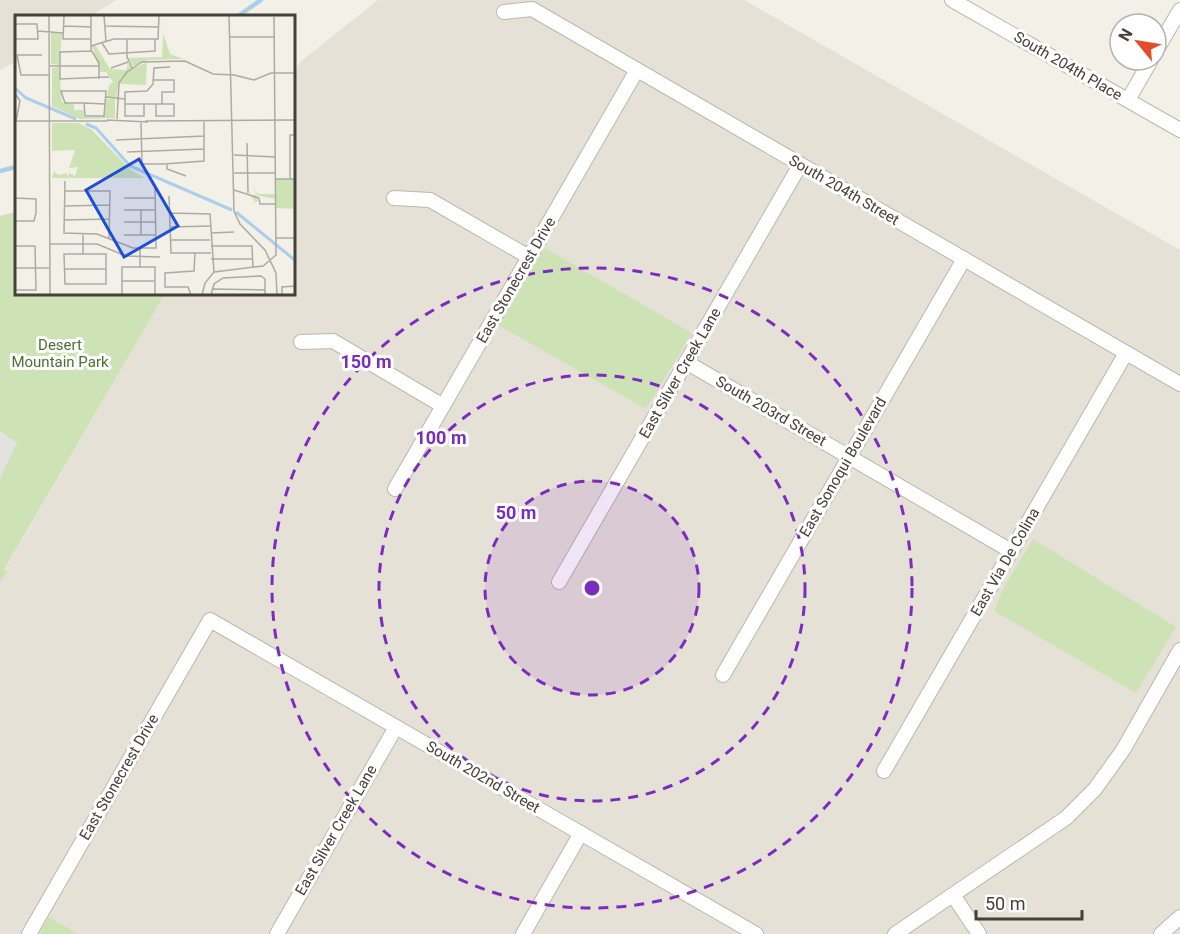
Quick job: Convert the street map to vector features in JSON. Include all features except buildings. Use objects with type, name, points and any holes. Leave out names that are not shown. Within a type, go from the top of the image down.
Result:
[{"type":"street","name":"South 204th Place","points":[[954,1],[1180,130]]},
{"type":"street","name":"South 204th Street","points":[[504,12],[532,9],[1180,384]]},
{"type":"street","points":[[1168,30],[1180,10]]},
{"type":"street","name":"East Stonecrest Drive","points":[[395,489],[637,70]]},
{"type":"street","points":[[1128,100],[1144,72]]},
{"type":"street","name":"East Silver Creek Lane","points":[[559,582],[800,165]]},
{"type":"street","points":[[394,198],[430,200],[529,257]]},
{"type":"street","name":"East Sonoqui Boulevard","points":[[723,675],[964,259]]},
{"type":"street","points":[[301,342],[333,341],[443,406]]},
{"type":"street","name":"East Via De Colina","points":[[884,771],[1125,353]]},
{"type":"street","name":"South 203rd Street","points":[[686,362],[1011,551]]},
{"type":"street","name":"East Stonecrest Drive","points":[[29,934],[210,620]]},
{"type":"street","name":"South 202nd Street","points":[[210,620],[756,934]]},
{"type":"street","points":[[895,934],[1066,818],[1095,789],[1123,750],[1179,655]]},
{"type":"street","name":"East Silver Creek Lane","points":[[277,934],[396,727]]},
{"type":"street","points":[[523,934],[581,833]]},
{"type":"street","points":[[952,895],[979,934]]},
{"type":"street","points":[[1161,934],[1180,917]]},
{"type":"shaded area","points":[[0,0],[116,0],[93,15],[15,15],[15,62],[0,70]]},
{"type":"shaded area","points":[[378,0],[744,0],[1180,250],[1180,934],[0,934],[0,578],[164,296],[296,296],[296,69],[300,62]]},
{"type":"shaded area","points":[[0,431],[17,443],[0,478]]},
{"type":"green space","name":"Desert Mountain Park","points":[[15,212],[15,296],[164,296],[4,570],[7,572],[0,583],[0,216]]},
{"type":"green space","points":[[543,247],[692,333],[646,409],[498,325]]},
{"type":"green space","points":[[1033,539],[1176,627],[1136,693],[994,611],[1004,587]]},
{"type":"green space","points":[[49,917],[78,934],[39,934]]},
{"type":"waterway","points":[[239,15],[261,0]]},
{"type":"waterway","points":[[0,171],[15,167]]}]
